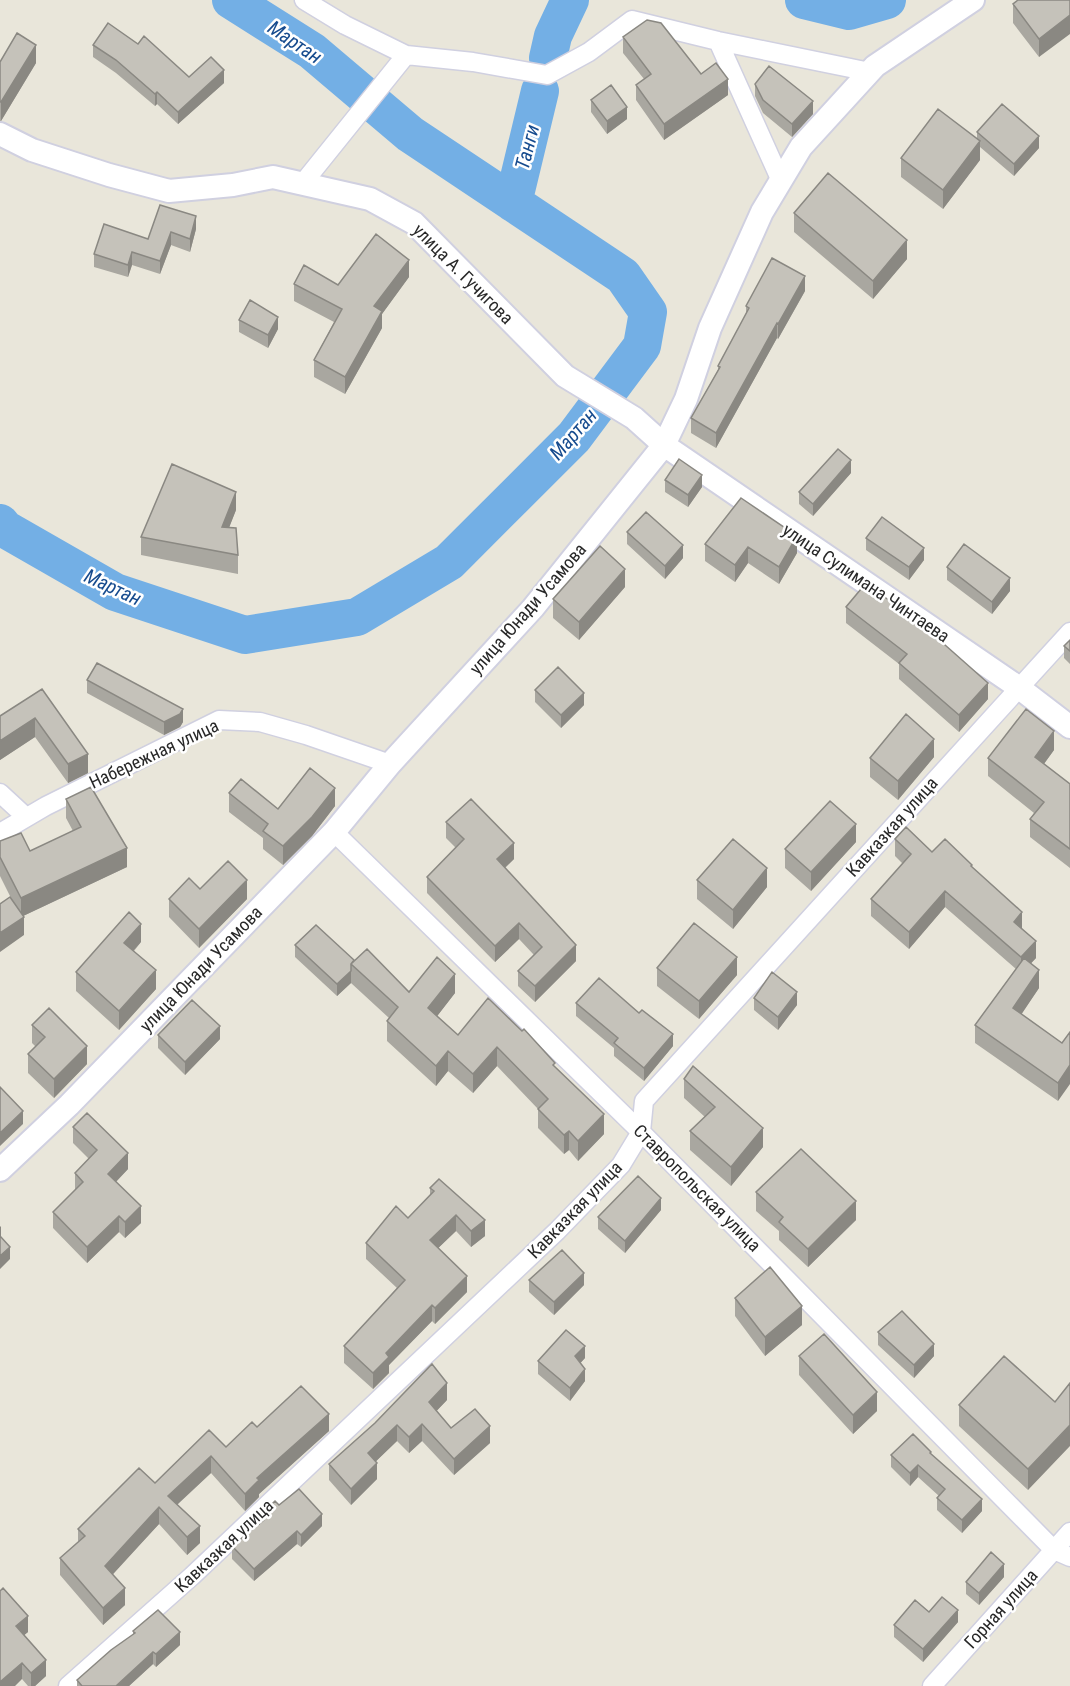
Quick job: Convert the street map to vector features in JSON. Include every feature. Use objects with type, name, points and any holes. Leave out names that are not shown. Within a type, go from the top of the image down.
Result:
[{"type":"street","points":[[304,0],[406,55],[473,62],[547,75],[589,52],[632,20],[718,41],[870,72]]},
{"type":"street","name":"улица Юнади Усамова","points":[[0,1170],[69,1105],[334,832],[390,764],[533,608],[664,445],[686,399],[710,328],[762,212],[801,147],[875,66],[973,0]]},
{"type":"street","points":[[718,41],[781,181]]},
{"type":"street","points":[[303,183],[406,55]]},
{"type":"street","name":"улица А. Гучигова","points":[[0,134],[43,154],[169,191],[233,185],[273,177],[369,200],[414,223],[565,376],[634,418]]},
{"type":"street","name":"улица Сулимана Чинтаева","points":[[634,418],[664,445],[1018,687],[1070,727]]},
{"type":"street","name":"Кавказкая улица","points":[[68,1686],[192,1576],[558,1231],[621,1165],[641,1132],[644,1101],[1070,632]]},
{"type":"street","name":"Набережная улица","points":[[0,833],[26,817],[219,720],[260,722],[390,764]]},
{"type":"street","points":[[0,794],[26,817]]},
{"type":"street","name":"Ставропольская улица","points":[[334,832],[641,1132],[1062,1554]]},
{"type":"street","name":"Горная улица","points":[[932,1686],[1062,1554],[1070,1532]]},
{"type":"building","points":[[1018,0],[1070,0],[1070,15],[1039,39],[1013,4]]},
{"type":"building","points":[[647,20],[661,23],[701,74],[716,63],[728,79],[664,124],[636,85],[651,74],[623,37]]},
{"type":"building","points":[[108,23],[138,44],[144,36],[189,77],[211,57],[224,70],[178,112],[157,92],[155,94],[116,60],[93,45]]},
{"type":"building","points":[[17,33],[36,45],[0,102],[0,62]]},
{"type":"building","points":[[769,66],[813,101],[792,124],[763,100],[755,84]]},
{"type":"building","points":[[611,85],[627,107],[607,121],[591,100]]},
{"type":"building","points":[[1002,104],[1039,136],[1014,164],[977,132]]},
{"type":"building","points":[[938,109],[980,141],[943,190],[901,158]]},
{"type":"building","points":[[828,173],[907,240],[873,281],[794,213]]},
{"type":"building","points":[[160,205],[196,216],[190,239],[171,232],[160,261],[132,252],[128,265],[94,254],[104,224],[148,239]]},
{"type":"building","points":[[376,234],[409,260],[374,306],[382,311],[345,377],[314,360],[342,309],[294,284],[304,265],[338,285]]},
{"type":"building","points":[[772,258],[805,276],[716,433],[691,418],[720,367],[718,366],[749,308],[746,306]]},
{"type":"building","points":[[250,300],[278,317],[268,335],[239,320]]},
{"type":"building","points":[[838,449],[851,460],[813,504],[799,492]]},
{"type":"building","points":[[679,459],[702,475],[688,495],[665,480]]},
{"type":"building","points":[[172,464],[236,492],[222,527],[236,528],[238,555],[141,537]]},
{"type":"building","points":[[741,498],[797,536],[779,567],[748,547],[735,565],[705,544]]},
{"type":"building","points":[[646,512],[683,545],[665,566],[627,532]]},
{"type":"building","points":[[882,517],[924,548],[909,567],[866,538]]},
{"type":"building","points":[[964,544],[1010,578],[992,602],[947,567]]},
{"type":"building","points":[[600,546],[625,569],[579,622],[553,599]]},
{"type":"building","points":[[866,583],[927,629],[988,683],[959,715],[899,663],[907,654],[846,607]]},
{"type":"building","points":[[1070,640],[1070,651],[1064,646]]},
{"type":"building","points":[[97,663],[183,709],[180,714],[164,722],[87,680]]},
{"type":"building","points":[[558,667],[584,693],[561,715],[535,690]]},
{"type":"building","points":[[42,689],[88,754],[68,764],[35,718],[0,741],[0,716]]},
{"type":"building","points":[[1026,709],[1054,731],[1035,757],[1070,784],[1070,849],[1030,819],[1044,802],[988,758]]},
{"type":"building","points":[[906,714],[934,739],[898,781],[870,758]]},
{"type":"building","points":[[310,768],[335,788],[312,817],[283,846],[263,831],[268,824],[229,793],[241,779],[278,809]]},
{"type":"building","points":[[91,787],[127,848],[21,898],[0,857],[0,841],[21,833],[30,851],[81,827],[66,799]]},
{"type":"building","points":[[471,799],[514,843],[497,859],[576,945],[535,986],[518,971],[542,947],[519,923],[495,946],[427,877],[464,839],[446,822]]},
{"type":"building","points":[[830,801],[856,824],[811,872],[785,849]]},
{"type":"building","points":[[906,827],[932,852],[945,839],[1022,912],[1014,922],[1036,941],[1021,957],[945,891],[909,932],[871,899],[911,854],[895,839]]},
{"type":"building","points":[[733,839],[767,868],[733,910],[697,880]]},
{"type":"building","points":[[228,861],[247,880],[199,929],[169,899],[189,878],[200,889]]},
{"type":"building","points":[[10,897],[24,917],[0,933],[0,904]]},
{"type":"building","points":[[129,912],[141,924],[124,943],[156,970],[119,1011],[76,972]]},
{"type":"building","points":[[694,923],[737,957],[699,1001],[657,968]]},
{"type":"building","points":[[316,925],[354,960],[351,964],[351,971],[337,984],[295,945]]},
{"type":"building","points":[[367,949],[409,992],[437,957],[455,974],[428,1008],[458,1035],[488,998],[522,1031],[524,1029],[555,1063],[553,1065],[604,1114],[578,1141],[569,1131],[564,1135],[538,1109],[548,1099],[497,1047],[473,1074],[448,1051],[436,1066],[387,1021],[398,1007],[351,964]]},
{"type":"building","points":[[1024,958],[1039,970],[1013,1008],[1062,1043],[1070,1032],[1070,1065],[1058,1083],[975,1025]]},
{"type":"building","points":[[772,972],[797,992],[778,1017],[754,998]]},
{"type":"building","points":[[599,978],[639,1013],[642,1010],[673,1034],[644,1068],[614,1043],[618,1038],[576,1003]]},
{"type":"building","points":[[192,1000],[220,1026],[185,1062],[158,1035]]},
{"type":"building","points":[[49,1008],[87,1046],[54,1079],[28,1054],[45,1037],[32,1025]]},
{"type":"building","points":[[693,1066],[763,1128],[731,1167],[690,1131],[715,1107],[684,1079]]},
{"type":"building","points":[[0,1087],[23,1111],[0,1133]]},
{"type":"building","points":[[87,1113],[128,1153],[108,1174],[141,1206],[125,1222],[119,1216],[87,1247],[53,1212],[83,1182],[75,1173],[97,1150],[73,1127]]},
{"type":"building","points":[[801,1149],[856,1201],[808,1249],[779,1222],[783,1217],[756,1192]]},
{"type":"building","points":[[638,1176],[661,1198],[625,1241],[598,1217]]},
{"type":"building","points":[[439,1179],[485,1220],[471,1231],[456,1215],[430,1240],[467,1276],[435,1308],[432,1305],[386,1353],[389,1357],[373,1373],[344,1346],[405,1280],[366,1243],[396,1206],[408,1218],[434,1191],[430,1188]]},
{"type":"building","points":[[0,1236],[10,1247],[0,1256]]},
{"type":"building","points":[[562,1250],[584,1273],[554,1302],[529,1280]]},
{"type":"building","points":[[770,1267],[802,1306],[765,1337],[735,1298]]},
{"type":"building","points":[[902,1311],[934,1344],[914,1365],[878,1332]]},
{"type":"building","points":[[566,1330],[585,1346],[575,1356],[585,1369],[570,1388],[538,1361]]},
{"type":"building","points":[[824,1334],[877,1392],[853,1415],[799,1356]]},
{"type":"building","points":[[1004,1356],[1055,1402],[1070,1383],[1070,1425],[1028,1469],[959,1405]]},
{"type":"building","points":[[432,1364],[447,1383],[429,1402],[451,1428],[475,1409],[490,1426],[454,1459],[422,1424],[409,1437],[397,1425],[368,1453],[377,1463],[351,1489],[329,1464],[375,1423]]},
{"type":"building","points":[[301,1386],[329,1414],[257,1478],[259,1480],[245,1494],[211,1456],[168,1496],[200,1526],[187,1537],[159,1507],[105,1566],[125,1588],[103,1608],[60,1558],[85,1536],[78,1529],[139,1468],[155,1483],[209,1430],[226,1447],[252,1422],[257,1427]]},
{"type":"building","points":[[913,1434],[930,1453],[982,1499],[962,1520],[937,1498],[945,1489],[918,1465],[910,1473],[891,1455]]},
{"type":"building","points":[[299,1489],[322,1514],[301,1535],[297,1531],[254,1569],[232,1546],[264,1520],[260,1515],[275,1501],[279,1505]]},
{"type":"building","points":[[991,1552],[1004,1564],[979,1593],[966,1582]]},
{"type":"building","points":[[3,1588],[28,1616],[16,1626],[46,1660],[31,1673],[22,1663],[0,1682],[0,1591]]},
{"type":"building","points":[[942,1597],[958,1610],[923,1649],[894,1625],[915,1600],[929,1612]]},
{"type":"building","points":[[158,1610],[180,1632],[156,1654],[153,1652],[116,1686],[82,1686],[77,1680],[111,1650],[135,1633],[133,1631]]},
{"type":"waterway","name":"Мартан","points":[[0,523],[5,529],[115,592],[245,635],[357,617],[449,562],[574,437],[642,346],[648,312],[623,276],[410,134],[312,51],[231,0]]},
{"type":"waterway","name":"Танги","points":[[548,58],[553,36],[570,0]]},
{"type":"waterway","name":"Танги","points":[[804,0],[849,11],[887,0]]},
{"type":"waterway","name":"Танги","points":[[513,203],[540,91]]}]
